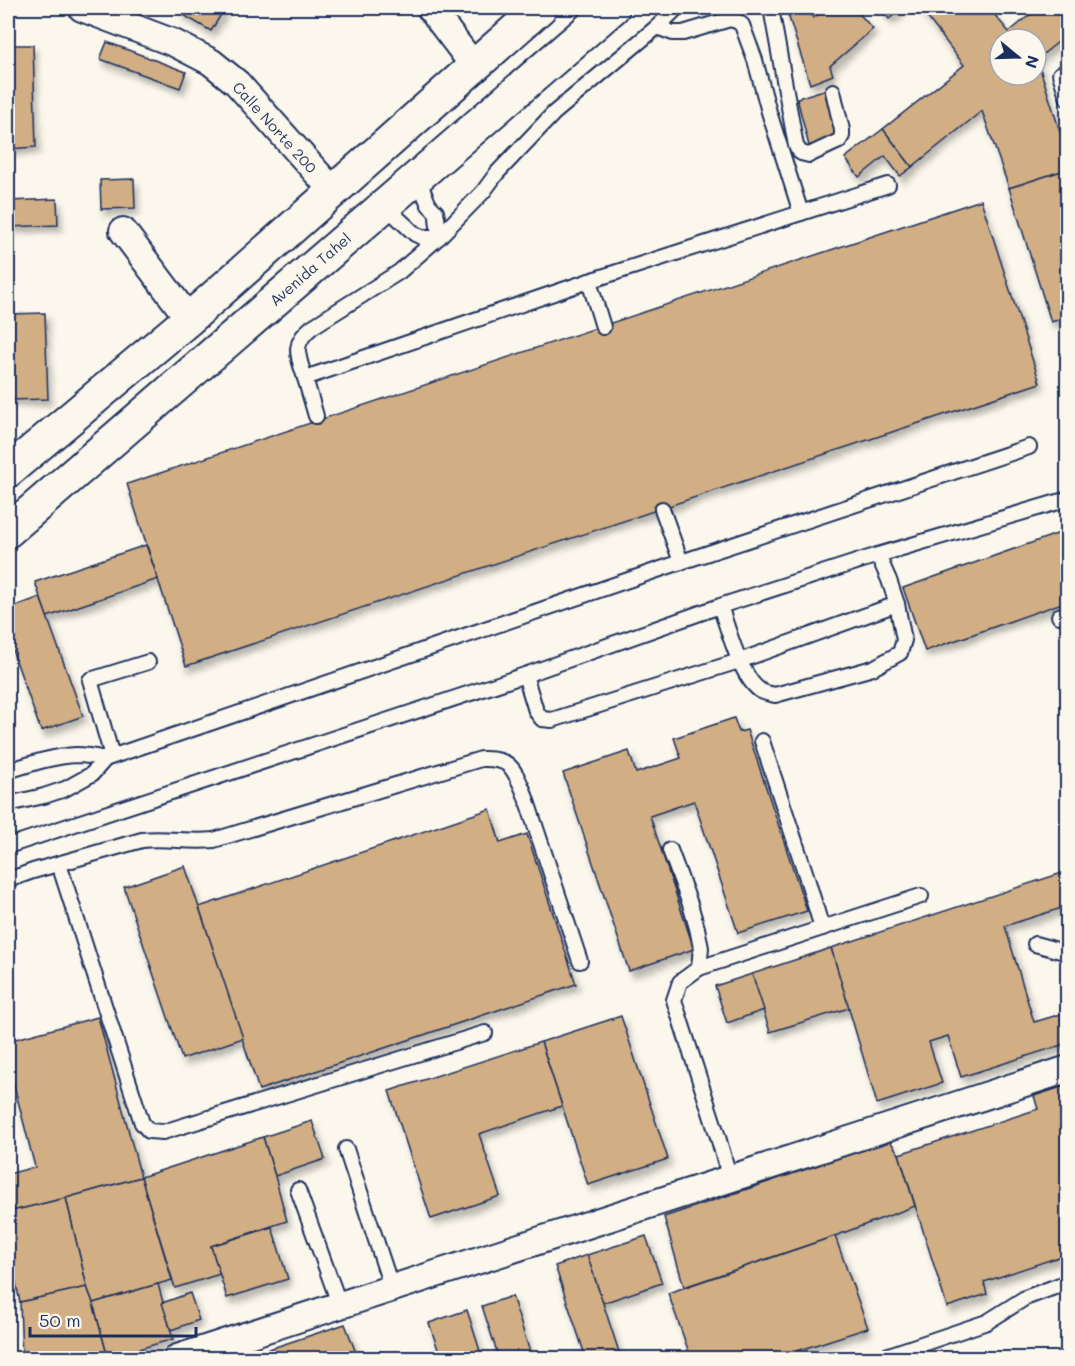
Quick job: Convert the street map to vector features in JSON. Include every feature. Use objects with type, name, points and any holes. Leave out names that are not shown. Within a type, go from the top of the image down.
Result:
[{"type":"street","name":"Calle Norte 200","points":[[82,8],[174,43],[211,62],[237,82],[334,192]]},
{"type":"street","points":[[430,8],[474,66]]},
{"type":"street","points":[[8,471],[189,319],[540,8]]},
{"type":"street","name":"Avenida Tahel","points":[[8,531],[613,8]]},
{"type":"street","points":[[123,231],[189,319]]},
{"type":"street","points":[[177,1359],[1068,1069]]},
{"type":"lane","points":[[316,416],[297,353],[303,334],[399,272],[439,237],[554,114],[677,8]]},
{"type":"lane","points":[[771,8],[796,146],[801,153],[809,155],[839,141],[842,136],[833,91]]},
{"type":"lane","points":[[657,27],[673,33],[683,33],[730,19],[742,24],[801,213]]},
{"type":"lane","points":[[1060,74],[1068,99]]},
{"type":"lane","points":[[417,177],[437,217],[439,237]]},
{"type":"lane","points":[[305,378],[589,281],[888,185]]},
{"type":"lane","points":[[384,205],[415,234],[422,237],[439,237]]},
{"type":"lane","points":[[589,281],[603,327]]},
{"type":"lane","points":[[8,804],[64,789],[92,774],[109,758],[681,562],[1029,447]]},
{"type":"lane","points":[[8,846],[525,675],[720,606],[878,555],[1068,499]]},
{"type":"lane","points":[[662,509],[681,562]]},
{"type":"lane","points":[[720,606],[739,661],[752,682],[761,691],[775,695],[873,668],[900,653],[904,640],[897,604],[878,555]]},
{"type":"lane","points":[[525,675],[536,711],[543,719],[552,720],[739,661],[897,604]]},
{"type":"lane","points":[[109,758],[90,680],[148,662]]},
{"type":"lane","points":[[762,741],[822,928]]},
{"type":"lane","points":[[8,771],[35,762],[78,755],[109,758]]},
{"type":"lane","points":[[8,880],[142,840],[153,838],[200,842],[214,840],[481,759],[496,759],[505,762],[514,771],[524,792],[580,961]]},
{"type":"lane","points":[[670,850],[697,928],[701,948],[699,968]]},
{"type":"lane","points":[[59,864],[142,1123],[149,1131],[163,1132],[485,1033]]},
{"type":"lane","points":[[730,1179],[674,1000],[680,982],[699,968],[921,896]]},
{"type":"lane","points":[[1035,944],[1068,953]]},
{"type":"lane","points":[[346,1149],[392,1289]]},
{"type":"lane","points":[[298,1190],[340,1306]]},
{"type":"lane","points":[[880,1359],[987,1322],[1025,1298],[1068,1282]]},
{"type":"building","points":[[183,8],[225,8],[211,31],[180,13]]},
{"type":"building","points":[[786,8],[810,8],[813,18],[827,8],[854,8],[873,29],[830,66],[833,75],[810,84]]},
{"type":"building","points":[[880,8],[903,8],[889,19]]},
{"type":"building","points":[[920,8],[989,8],[1005,27],[988,27],[988,87],[1046,87],[1068,157],[1068,169],[1009,188],[982,111],[912,167],[883,129],[964,65]]},
{"type":"building","points":[[1038,8],[1068,8],[1068,34],[1048,50],[1048,27],[1015,27]]},
{"type":"building","points":[[107,42],[186,72],[180,88],[100,59]]},
{"type":"building","points":[[8,45],[33,45],[36,147],[8,149]]},
{"type":"building","points":[[824,90],[837,138],[809,146],[797,98]]},
{"type":"building","points":[[883,129],[912,167],[900,176],[885,156],[859,177],[845,158]]},
{"type":"building","points":[[1068,169],[1068,317],[1051,322],[1009,188]]},
{"type":"building","points":[[134,179],[135,208],[101,209],[100,180]]},
{"type":"building","points":[[57,199],[58,225],[8,227],[8,201]]},
{"type":"building","points":[[981,200],[1040,383],[186,666],[127,484]]},
{"type":"building","points":[[45,313],[48,399],[9,400],[8,314]]},
{"type":"building","points":[[1068,530],[1068,601],[925,651],[903,588]]},
{"type":"building","points":[[146,545],[158,579],[47,617],[35,582]]},
{"type":"building","points":[[40,597],[83,716],[41,731],[8,638],[8,609]]},
{"type":"building","points":[[734,718],[739,732],[747,730],[807,911],[738,933],[694,801],[650,816],[694,949],[629,971],[563,773],[629,751],[636,773],[681,758],[674,738]]},
{"type":"building","points":[[490,809],[500,843],[527,834],[576,984],[259,1090],[199,907]]},
{"type":"building","points":[[185,866],[243,1038],[182,1059],[124,887]]},
{"type":"building","points":[[1068,871],[1068,906],[1005,926],[1034,1022],[1068,1012],[1068,1043],[961,1077],[948,1036],[929,1042],[942,1083],[877,1104],[831,948]]},
{"type":"building","points":[[831,948],[849,1008],[770,1032],[752,974]]},
{"type":"building","points":[[752,974],[764,1010],[727,1023],[715,986]]},
{"type":"building","points":[[621,1016],[668,1159],[588,1185],[541,1042]]},
{"type":"building","points":[[98,1017],[141,1177],[8,1212],[8,1174],[35,1167],[8,1062],[8,1041]]},
{"type":"building","points":[[541,1042],[562,1106],[479,1134],[500,1196],[431,1219],[389,1091]]},
{"type":"building","points":[[1068,1085],[1068,1254],[984,1282],[987,1294],[947,1307],[899,1154],[1038,1109],[1034,1096]]},
{"type":"building","points":[[312,1121],[325,1159],[275,1176],[263,1137]]},
{"type":"building","points":[[263,1137],[287,1221],[211,1246],[220,1274],[175,1288],[141,1177]]},
{"type":"building","points":[[890,1141],[899,1154],[915,1206],[835,1236],[684,1287],[664,1217]]},
{"type":"building","points":[[141,1177],[172,1280],[93,1303],[87,1287],[66,1198]]},
{"type":"building","points":[[66,1198],[87,1287],[20,1302],[8,1247],[8,1212]]},
{"type":"building","points":[[272,1227],[288,1279],[227,1298],[211,1246]]},
{"type":"building","points":[[646,1236],[662,1283],[603,1303],[587,1255]]},
{"type":"building","points":[[835,1236],[868,1328],[775,1358],[691,1358],[668,1293]]},
{"type":"building","points":[[587,1255],[621,1358],[586,1358],[555,1266]]},
{"type":"building","points":[[158,1284],[173,1339],[108,1358],[93,1303]]},
{"type":"building","points":[[87,1287],[108,1358],[22,1358],[20,1302]]},
{"type":"building","points":[[190,1293],[199,1320],[171,1330],[162,1303]]},
{"type":"building","points":[[512,1296],[532,1358],[441,1358],[429,1323],[467,1310],[482,1357],[497,1352],[482,1306]]},
{"type":"building","points":[[345,1324],[358,1358],[242,1358]]}]
